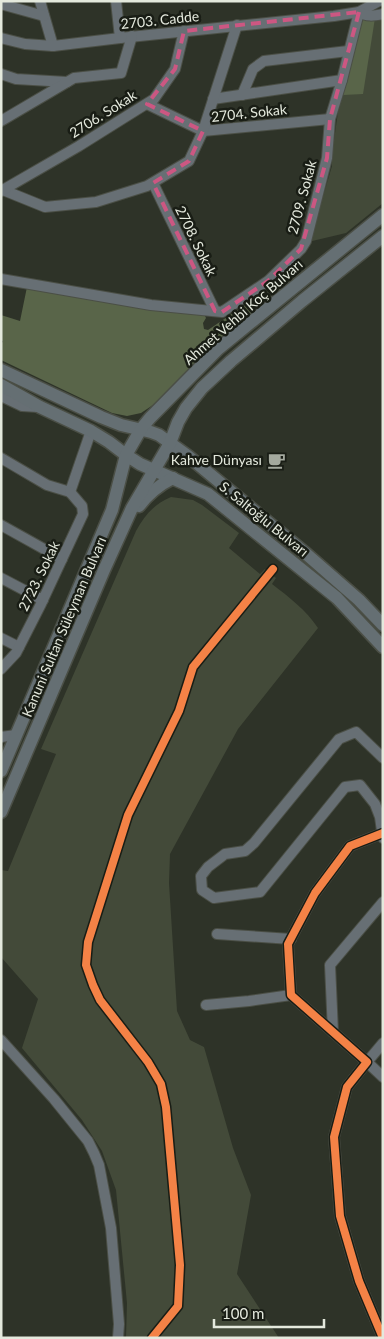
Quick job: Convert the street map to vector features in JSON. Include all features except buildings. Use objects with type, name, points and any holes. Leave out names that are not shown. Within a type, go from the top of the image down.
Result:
[{"type":"main road","name":"Ahmet Vehbi Koç Bulvarı","points":[[133,442],[150,418],[218,349],[383,215]]},
{"type":"main road","name":"Ahmet Vehbi Koç Bulvarı","points":[[162,458],[178,422],[196,394],[302,301],[383,236]]},
{"type":"main road","name":"S. Saltoğlu Bulvarı","points":[[1,370],[101,417],[159,435],[188,456],[304,552],[359,600],[383,625]]},
{"type":"main road","name":"S. Saltoğlu Bulvarı","points":[[1,386],[91,431],[126,455],[154,470],[208,494],[337,598],[383,647]]},
{"type":"main road","name":"Kanuni Sultan Süleyman Bulvarı","points":[[1,771],[112,510],[126,455],[133,442]]},
{"type":"main road","name":"Kanuni Sultan Süleyman Bulvarı","points":[[1,812],[132,508],[162,458]]},
{"type":"main road","points":[[126,522],[146,498],[161,485],[173,478]]},
{"type":"street","points":[[40,1],[54,46]]},
{"type":"street","points":[[116,1],[120,38]]},
{"type":"street","name":"2703. Cadde","points":[[1,38],[34,46],[54,46],[132,36],[334,16],[359,12],[379,1]]},
{"type":"street","points":[[1,4],[44,16]]},
{"type":"street","points":[[359,12],[372,16],[383,14]]},
{"type":"street","name":"2709. Sokak","points":[[1,279],[151,305],[222,312],[268,281],[301,249],[306,241],[327,158],[330,119],[359,12]]},
{"type":"street","points":[[2,190],[45,207],[96,202],[147,186],[189,161],[202,131],[237,26]]},
{"type":"street","name":"2706. Sokak","points":[[2,190],[154,100],[175,69],[184,31]]},
{"type":"street","points":[[1,121],[74,78],[121,73],[132,36]]},
{"type":"street","points":[[242,95],[253,69],[264,61],[348,51]]},
{"type":"street","points":[[1,74],[16,79],[68,82]]},
{"type":"street","points":[[213,98],[342,80]]},
{"type":"street","name":"2704. Sokak","points":[[147,104],[202,131],[330,119]]},
{"type":"street","name":"2708. Sokak","points":[[152,183],[215,311]]},
{"type":"street","points":[[1,396],[22,406],[40,407]]},
{"type":"street","points":[[1,458],[46,485],[70,492],[91,431]]},
{"type":"street","name":"2723. Sokak","points":[[1,668],[16,653],[44,600],[84,514],[82,506],[70,492]]},
{"type":"street","points":[[1,524],[62,559]]},
{"type":"street","points":[[1,578],[44,600]]},
{"type":"street","points":[[1,638],[19,647]]},
{"type":"street","points":[[383,758],[356,732],[339,739],[245,852],[225,854],[208,867],[201,876],[202,890],[214,898],[260,892],[345,787],[360,785],[375,804],[380,817],[383,838]]},
{"type":"street","points":[[1,737],[16,735]]},
{"type":"street","points":[[382,833],[350,846],[315,893],[288,944],[291,995],[383,1077]]},
{"type":"street","points":[[333,1032],[330,965],[383,902]]},
{"type":"street","points":[[217,934],[291,939]]},
{"type":"street","points":[[206,1005],[291,995]]},
{"type":"street","points":[[1,1040],[54,1099],[88,1141],[94,1152],[99,1165],[111,1228],[119,1324],[118,1338]]},
{"type":"street","points":[[382,1338],[359,1281],[340,1216],[334,1137],[348,1088],[383,1042]]},
{"type":"highlighted area","points":[[359,12],[330,119],[327,158],[301,249],[268,281],[222,312],[215,311],[153,183],[189,161],[203,131],[147,104],[175,69],[184,31]]},
{"type":"green space","points":[[383,17],[383,203],[346,233],[308,242],[332,166],[338,112],[343,95],[375,18]]},
{"type":"green space","points":[[375,18],[363,94],[343,95],[361,24],[363,20]]},
{"type":"green space","points":[[27,287],[204,314],[206,318],[203,323],[204,329],[208,330],[248,303],[255,314],[225,335],[156,403],[141,413],[127,416],[112,413],[1,360],[1,343],[3,342],[1,339],[1,315],[20,321]]},
{"type":"green space","points":[[171,497],[193,500],[239,533],[229,548],[260,574],[265,569],[276,578],[272,584],[303,610],[318,628],[238,729],[170,854],[169,883],[177,1011],[190,1040],[204,1047],[233,1148],[251,1195],[237,1274],[279,1338],[126,1338],[127,1303],[116,1190],[102,1151],[82,1120],[22,1048],[38,999],[1,957],[1,870],[8,871],[56,754],[41,749],[136,531],[150,511]]},
{"type":"cycle path","points":[[152,1338],[178,1306],[180,1265],[166,1107],[161,1084],[148,1062],[100,1000],[86,965],[88,942],[128,815],[179,711],[193,667],[273,569]]},
{"type":"cycle path","points":[[383,833],[350,846],[315,893],[288,944],[291,995],[367,1062],[347,1087],[334,1137],[340,1216],[359,1281],[383,1338]]},
{"type":"place","name":"Kahve Dünyası","points":[[276,460]]}]
